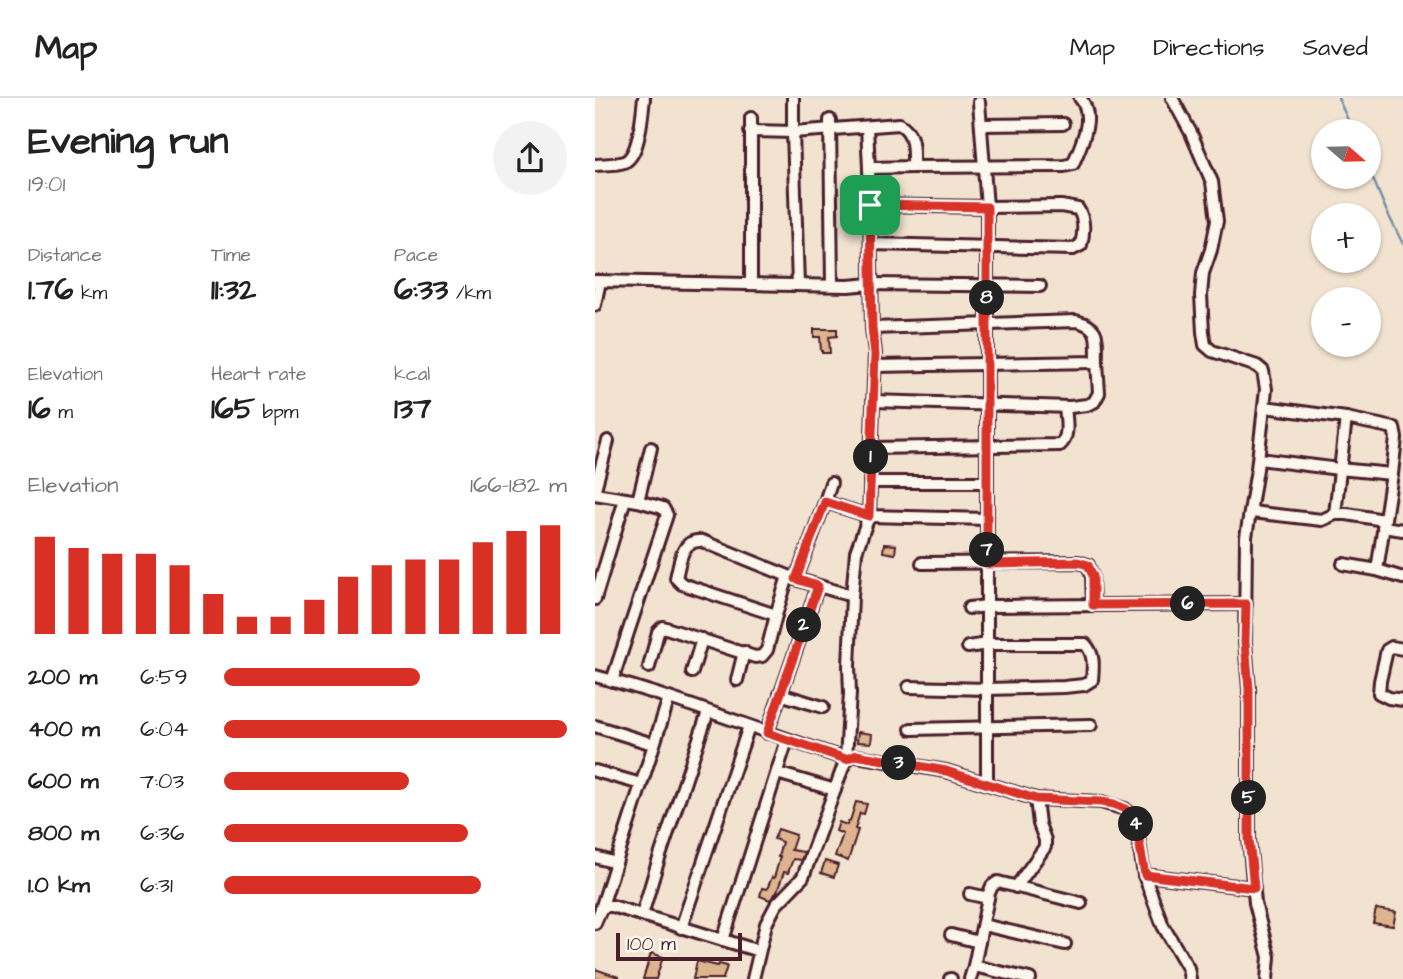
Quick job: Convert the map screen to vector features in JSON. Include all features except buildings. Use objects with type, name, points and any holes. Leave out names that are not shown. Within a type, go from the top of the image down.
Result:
[{"type":"street","points":[[595,165],[624,162],[631,157],[639,136],[644,98]]},
{"type":"street","points":[[793,98],[798,285]]},
{"type":"street","points":[[869,168],[1073,164],[1083,141],[1088,115],[1080,98]]},
{"type":"street","points":[[1172,98],[1191,133],[1212,182],[1217,220],[1203,273],[1201,311],[1205,345],[1212,351],[1261,368],[1265,379],[1259,459],[1246,537],[1245,642],[1249,700],[1249,839],[1257,912],[1269,957],[1267,979]]},
{"type":"street","points":[[979,102],[987,207],[987,783]]},
{"type":"street","points":[[751,118],[751,284]]},
{"type":"street","points":[[750,131],[793,132],[830,125],[867,127],[899,124],[908,128],[911,136],[913,167]]},
{"type":"street","points":[[981,125],[1063,124]]},
{"type":"street","points":[[830,125],[832,285]]},
{"type":"street","points":[[753,979],[766,924],[771,913],[799,883],[808,867],[846,759],[852,596],[856,552],[869,516],[875,366],[867,127]]},
{"type":"street","points":[[870,205],[1061,206],[1078,209],[1082,216],[1083,237],[1081,245],[1073,249],[871,244]]},
{"type":"street","points":[[595,305],[597,281],[1040,286]]},
{"type":"street","points":[[872,328],[1076,321],[1087,324],[1094,330],[1099,393],[1094,402],[1087,405],[1066,407],[873,401]]},
{"type":"street","points":[[875,366],[1097,362]]},
{"type":"street","points":[[871,448],[1060,445],[1065,442],[1066,436],[1066,407]]},
{"type":"street","points":[[1265,407],[1346,418],[1394,428],[1396,438],[1392,478],[1377,570]]},
{"type":"street","points":[[1335,514],[1346,418]]},
{"type":"street","points":[[608,441],[595,491],[663,508],[667,515],[612,681]]},
{"type":"street","points":[[638,501],[651,448]]},
{"type":"street","points":[[1259,459],[1392,478],[1403,485]]},
{"type":"street","points":[[870,482],[987,482]]},
{"type":"street","points":[[649,667],[658,632],[663,627],[755,657],[762,656],[767,650],[776,615],[831,483]]},
{"type":"street","points":[[595,599],[625,499]]},
{"type":"street","points":[[825,502],[869,516],[987,519]]},
{"type":"street","points":[[1251,512],[1322,520],[1335,514],[1347,514],[1403,530]]},
{"type":"street","points":[[776,615],[682,584],[676,578],[680,559],[688,543],[694,540],[702,541],[792,577],[852,596]]},
{"type":"street","points":[[922,563],[1078,562],[1088,565],[1093,576],[1093,605]]},
{"type":"street","points":[[1343,564],[1403,578]]},
{"type":"street","points":[[767,733],[818,586]]},
{"type":"street","points":[[969,608],[1246,604]]},
{"type":"street","points":[[692,672],[702,639]]},
{"type":"street","points":[[909,687],[1064,687],[1084,685],[1092,680],[1091,650],[1085,644],[987,644],[968,647]]},
{"type":"street","points":[[1403,649],[1392,647],[1387,650],[1379,693],[1403,700]]},
{"type":"street","points":[[737,680],[744,652]]},
{"type":"street","points":[[595,676],[669,698],[846,759],[856,755],[946,771],[1036,799],[1101,802],[1125,809],[1136,823],[1145,875],[1163,926],[1188,968],[1190,979]]},
{"type":"street","points":[[780,694],[823,707]]},
{"type":"street","points":[[595,923],[669,698]]},
{"type":"street","points":[[642,915],[708,712]]},
{"type":"street","points":[[595,726],[653,744]]},
{"type":"street","points":[[681,928],[749,726]]},
{"type":"street","points":[[911,729],[1091,726]]},
{"type":"street","points":[[723,940],[787,740]]},
{"type":"street","points":[[595,771],[641,784]]},
{"type":"street","points":[[777,773],[835,790]]},
{"type":"street","points":[[1016,887],[1045,847],[1036,799]]},
{"type":"street","points":[[595,857],[616,863]]},
{"type":"street","points":[[1145,875],[1254,888]]},
{"type":"street","points":[[970,979],[988,898],[992,887],[998,882],[1081,903]]},
{"type":"street","points":[[970,894],[988,898]]},
{"type":"street","points":[[601,909],[612,906],[759,951]]},
{"type":"street","points":[[983,925],[1065,944]]},
{"type":"street","points":[[951,935],[979,942]]},
{"type":"street","points":[[974,966],[1030,979]]},
{"type":"waterway","points":[[1338,98],[1348,119]]},
{"type":"waterway","points":[[1377,189],[1403,244]]},
{"type":"route","points":[[870,205],[987,207],[987,564],[1078,562],[1088,565],[1093,576],[1093,605],[1246,604],[1249,839],[1254,888],[1145,875],[1136,823],[1132,815],[1114,804],[1036,799],[946,771],[856,755],[846,759],[767,733],[818,586],[796,579],[825,502],[869,516],[875,354],[872,328],[870,205]]}]
